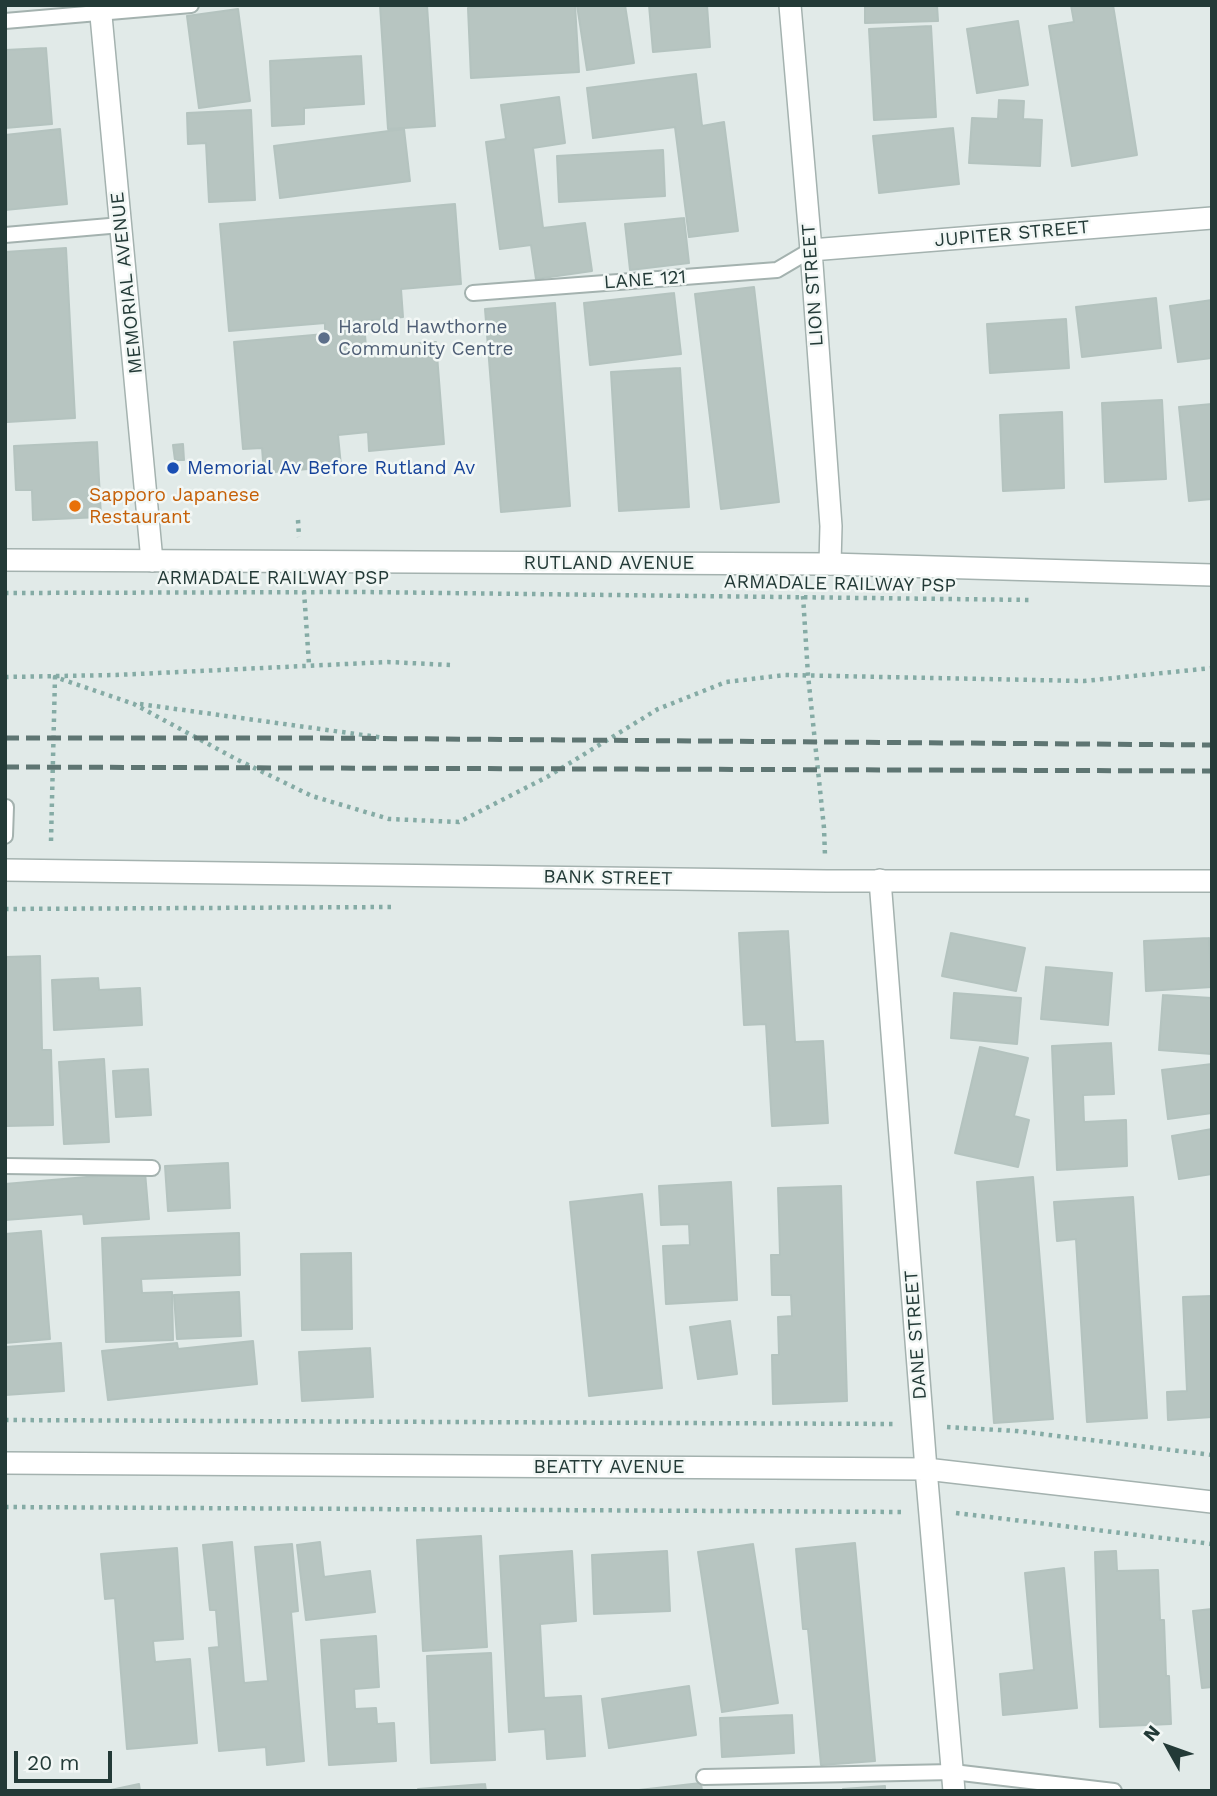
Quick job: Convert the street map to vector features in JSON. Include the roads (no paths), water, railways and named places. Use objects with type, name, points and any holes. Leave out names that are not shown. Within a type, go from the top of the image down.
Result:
[{"type":"street","name":"LION STREET","points":[[790,5],[831,526],[830,564]]},
{"type":"street","name":"MEMORIAL AVENUE","points":[[100,9],[152,561]]},
{"type":"street","name":"JUPITER STREET","points":[[811,250],[1212,218]]},
{"type":"street","name":"RUTLAND AVENUE","points":[[5,561],[830,564],[1212,575]]},
{"type":"street","name":"BANK STREET","points":[[5,870],[1212,881]]},
{"type":"street","name":"DANE STREET","points":[[880,880],[953,1781]]},
{"type":"street","name":"BEATTY AVENUE","points":[[5,1463],[926,1469],[1212,1502]]},
{"type":"lane","points":[[5,21],[100,9],[191,5]]},
{"type":"lane","points":[[5,235],[121,225]]},
{"type":"lane","name":"LANE 121","points":[[474,293],[777,270],[811,250]]},
{"type":"lane","points":[[5,836],[6,807]]},
{"type":"lane","points":[[5,1166],[152,1168]]},
{"type":"lane","points":[[704,1777],[953,1781],[1114,1791]]},
{"type":"railway","points":[[5,738],[1212,745]]},
{"type":"railway","points":[[5,767],[1212,771]]},
{"type":"place","name":"Harold Hawthorne Community Centre","points":[[324,338]]},
{"type":"place","name":"Memorial Av Before Rutland Av","points":[[173,468]]},
{"type":"place","name":"Sapporo Japanese Restaurant","points":[[75,506]]}]
